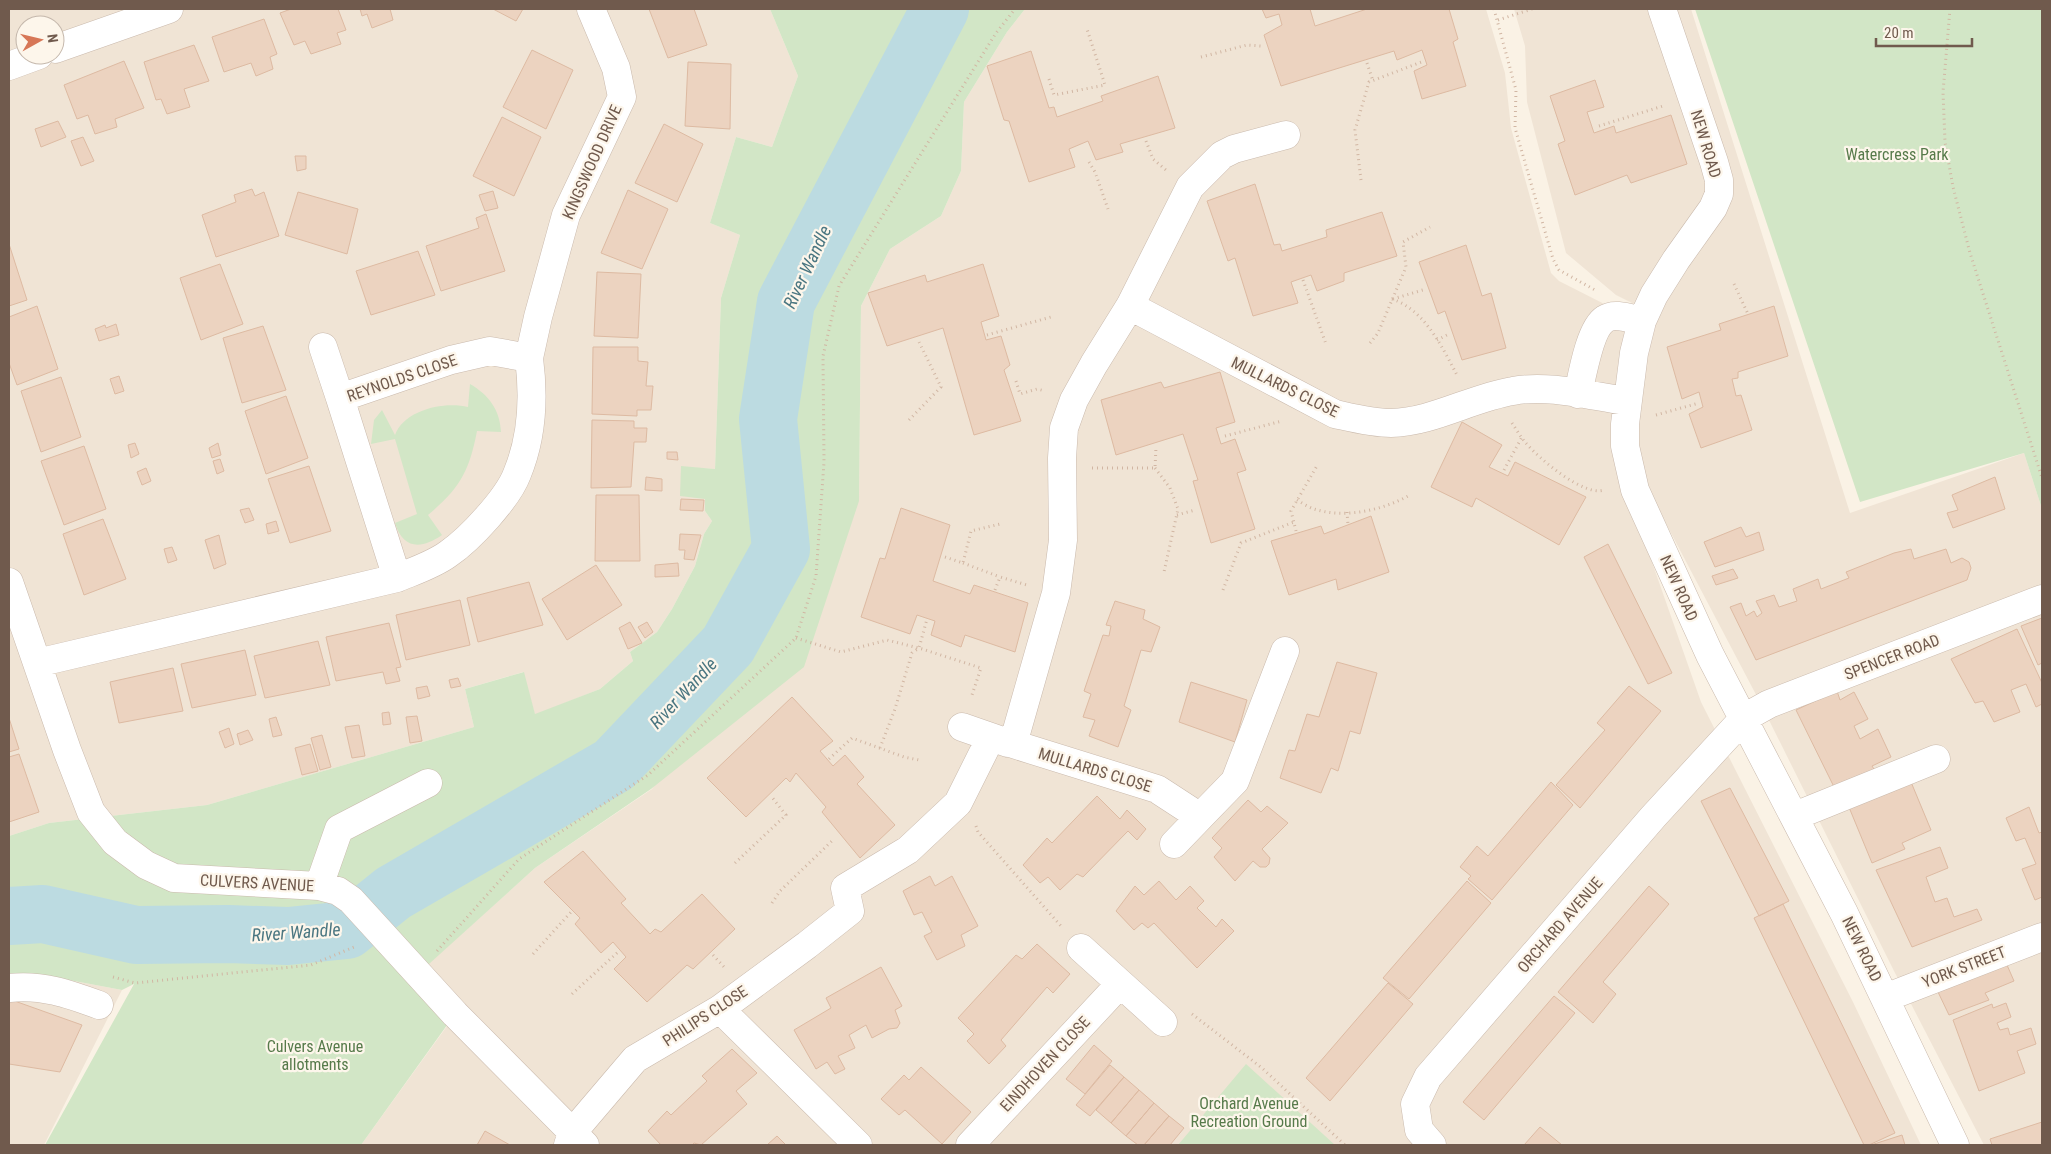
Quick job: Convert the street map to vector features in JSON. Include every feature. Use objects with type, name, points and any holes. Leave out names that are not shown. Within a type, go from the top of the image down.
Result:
[{"type":"street","points":[[65,45],[169,9]]},
{"type":"street","name":"KINGSWOOD DRIVE","points":[[529,358],[538,317],[566,215],[622,97],[616,68],[592,9]]},
{"type":"street","name":"NEW ROAD","points":[[1662,9],[1719,180],[1714,208],[1630,319],[1634,353],[1626,412],[1625,446],[1632,479],[1635,490],[1710,655],[1795,816],[1955,1145]]},
{"type":"street","points":[[958,803],[1002,740],[1056,593],[1063,540],[1062,470],[1064,428],[1074,400],[1130,306],[1190,187],[1222,154],[1286,135]]},
{"type":"street","name":"MULLARDS CLOSE","points":[[1130,306],[1334,414],[1362,420],[1391,423],[1422,419],[1514,390],[1578,394],[1626,412]]},
{"type":"street","points":[[1578,394],[1595,329],[1605,318],[1630,319]]},
{"type":"street","points":[[323,347],[340,398]]},
{"type":"street","name":"REYNOLDS CLOSE","points":[[397,578],[340,398],[451,360],[490,351],[529,358]]},
{"type":"street","points":[[37,663],[397,578],[449,554],[476,530],[502,498],[517,474],[532,405],[532,380],[529,358]]},
{"type":"street","name":"CULVERS AVENUE","points":[[9,584],[67,750],[91,812],[115,842],[146,865],[174,878],[319,886],[338,891],[351,900],[575,1141]]},
{"type":"street","name":"SPENCER ROAD","points":[[1744,718],[1768,704],[2042,599]]},
{"type":"street","points":[[1174,844],[1236,781],[1285,651]]},
{"type":"street","name":"ORCHARD AVENUE","points":[[1432,1145],[1419,1130],[1415,1104],[1428,1077],[1653,817],[1744,718]]},
{"type":"street","name":"MULLARDS CLOSE","points":[[962,727],[1157,789],[1200,818]]},
{"type":"street","points":[[1795,816],[1936,759]]},
{"type":"street","points":[[319,886],[339,829],[428,783]]},
{"type":"street","name":"PHILIPS CLOSE","points":[[575,1141],[635,1059],[720,1009],[807,945],[850,910],[845,888],[908,850],[958,803]]},
{"type":"street","name":"YORK STREET","points":[[1885,998],[2042,937]]},
{"type":"street","points":[[1081,948],[1163,1022]]},
{"type":"street","name":"EINDHOVEN CLOSE","points":[[970,1145],[1120,984]]},
{"type":"street","points":[[9,988],[27,986],[61,991],[99,1005]]},
{"type":"street","points":[[720,1009],[858,1145]]},
{"type":"path","points":[[418,973],[519,859],[648,775],[796,638],[816,576],[824,462],[823,356],[838,286],[996,34],[1015,9]]},
{"type":"path","points":[[1494,9],[1516,90],[1515,128],[1553,259],[1559,270],[1607,296],[1630,319]]},
{"type":"path","points":[[1498,20],[1532,9]]},
{"type":"path","points":[[1950,9],[1943,92],[1945,142],[1953,187],[1970,253],[2042,478]]},
{"type":"path","points":[[1049,80],[1054,95],[1105,85],[1088,30]]},
{"type":"path","points":[[1201,58],[1247,45],[1261,46]]},
{"type":"path","points":[[1362,180],[1355,130],[1369,82],[1424,61]]},
{"type":"path","points":[[1367,63],[1373,81]]},
{"type":"path","points":[[1599,126],[1692,97]]},
{"type":"path","points":[[1089,162],[1096,172],[1108,209]]},
{"type":"path","points":[[1370,343],[1378,333],[1406,268],[1403,242],[1430,227]]},
{"type":"path","points":[[1303,280],[1326,344]]},
{"type":"path","points":[[1734,284],[1748,314]]},
{"type":"path","points":[[1392,299],[1426,288]]},
{"type":"path","points":[[1392,299],[1403,303],[1422,319],[1437,340],[1458,377],[1478,400],[1503,408],[1522,437],[1549,465],[1574,483],[1599,492],[1632,479]]},
{"type":"path","points":[[987,334],[1051,317]]},
{"type":"path","points":[[1437,340],[1449,334]]},
{"type":"path","points":[[909,420],[941,387],[918,340]]},
{"type":"path","points":[[1016,381],[1020,394],[1037,389],[1074,400]]},
{"type":"path","points":[[1626,412],[1699,403]]},
{"type":"path","points":[[1225,436],[1286,420]]},
{"type":"path","points":[[1504,470],[1522,437]]},
{"type":"path","points":[[1156,447],[1155,468],[1170,488],[1178,510],[1164,572]]},
{"type":"path","points":[[1296,531],[1290,511],[1318,464]]},
{"type":"path","points":[[1062,470],[1125,467],[1155,468]]},
{"type":"path","points":[[1297,500],[1315,509],[1335,513],[1378,508],[1410,495]]},
{"type":"path","points":[[1177,515],[1195,510]]},
{"type":"path","points":[[1347,512],[1348,525]]},
{"type":"path","points":[[1223,590],[1241,543],[1294,522]]},
{"type":"path","points":[[963,563],[971,531],[1000,524]]},
{"type":"path","points":[[945,556],[1000,578],[1056,593]]},
{"type":"path","points":[[995,590],[1000,578]]},
{"type":"path","points":[[880,748],[895,709],[912,653],[919,648],[927,619]]},
{"type":"path","points":[[796,638],[840,652],[887,640],[981,668],[962,727]]},
{"type":"path","points":[[829,759],[852,738],[919,760]]},
{"type":"path","points":[[735,863],[786,815],[770,796]]},
{"type":"path","points":[[958,803],[973,816],[978,832],[1081,948]]},
{"type":"path","points":[[772,903],[780,892],[834,839]]},
{"type":"path","points":[[533,954],[571,912]]},
{"type":"path","points":[[109,975],[135,983],[311,965],[368,942],[378,929]]},
{"type":"path","points":[[572,994],[618,952]]},
{"type":"path","points":[[1163,1022],[1191,1013],[1262,1068],[1345,1145]]},
{"type":"shaded area","points":[[9,9],[770,9],[798,76],[772,147],[736,137],[710,223],[740,235],[721,298],[715,469],[681,467],[705,499],[705,511],[712,521],[704,534],[695,566],[672,609],[657,632],[630,652],[633,661],[600,689],[535,715],[523,672],[465,689],[474,727],[207,805],[49,823],[9,836]]},
{"type":"shaded area","points":[[1025,9],[1486,9],[1505,73],[1511,128],[1551,273],[1559,281],[1628,316],[1620,363],[1633,508],[1701,702],[1853,1002],[1921,1145],[361,1145],[455,1015],[418,973],[535,868],[652,789],[859,500],[861,306],[890,249],[941,216],[961,171],[964,102],[1007,32]]},
{"type":"shaded area","points":[[1514,9],[1691,9],[1850,513],[2024,453],[2042,509],[2042,1145],[1984,1145],[1894,971],[1762,706],[1651,495],[1640,461],[1637,427],[1650,312],[1616,295],[1566,253],[1527,102],[1525,46]]},
{"type":"shaded area","points":[[37,974],[122,990],[44,1145],[9,1145],[9,979]]},
{"type":"green space","name":"Culvers Avenue allotments","points":[[770,9],[1025,9],[1007,32],[964,102],[961,171],[941,216],[890,249],[861,306],[859,501],[804,667],[651,789],[535,868],[419,973],[455,1014],[361,1145],[45,1145],[134,984],[122,990],[37,974],[9,979],[9,836],[49,823],[207,805],[474,727],[465,689],[524,672],[535,714],[600,689],[633,661],[630,652],[657,632],[672,609],[695,566],[704,534],[712,521],[705,511],[705,499],[680,496],[681,466],[715,469],[721,298],[740,235],[710,223],[736,137],[772,147],[798,76]]},
{"type":"green space","name":"Watercress Park","points":[[1695,9],[2042,9],[2042,509],[2024,453],[1860,502]]},
{"type":"green space","points":[[470,384],[488,398],[496,410],[501,432],[477,431],[470,458],[462,478],[448,496],[428,515],[442,535],[427,543],[414,544],[408,542],[398,532],[395,523],[417,514],[395,439],[371,444],[374,420],[382,410],[395,435],[407,419],[426,409],[448,405],[468,407]]},
{"type":"green space","name":"Orchard Avenue Recreation Ground","points":[[1246,1064],[1335,1145],[1178,1145]]},
{"type":"building","points":[[291,9],[338,9],[346,30],[337,33],[341,44],[311,54],[305,41],[294,45],[280,13]]},
{"type":"building","points":[[360,9],[390,9],[393,20],[372,28],[367,14],[362,16]]},
{"type":"building","points":[[493,9],[523,9],[516,21]]},
{"type":"building","points":[[649,9],[694,9],[707,45],[668,58]]},
{"type":"building","points":[[1262,9],[1310,9],[1315,26],[1367,9],[1449,9],[1458,39],[1453,42],[1466,86],[1422,99],[1414,71],[1427,65],[1422,50],[1397,60],[1394,51],[1281,86],[1264,35],[1282,25],[1279,14],[1266,18]]},
{"type":"building","points":[[264,19],[277,54],[270,57],[273,69],[256,76],[251,63],[224,72],[212,37]]},
{"type":"building","points":[[194,45],[209,81],[184,89],[190,107],[167,114],[161,99],[156,100],[144,62]]},
{"type":"building","points":[[532,50],[573,70],[546,129],[503,107]]},
{"type":"building","points":[[1031,51],[1049,108],[1054,107],[1057,117],[1103,101],[1101,96],[1158,76],[1175,128],[1120,144],[1123,152],[1096,160],[1088,141],[1069,149],[1075,167],[1029,182],[1009,121],[1004,120],[987,66]]},
{"type":"building","points":[[124,61],[144,108],[115,119],[117,127],[95,134],[88,115],[77,119],[64,85]]},
{"type":"building","points":[[688,62],[731,64],[730,129],[685,126]]},
{"type":"building","points":[[1595,80],[1604,107],[1587,112],[1594,133],[1614,126],[1616,133],[1671,115],[1687,164],[1631,183],[1627,175],[1575,195],[1558,144],[1565,141],[1550,96]]},
{"type":"building","points":[[502,117],[541,137],[514,196],[473,176]]},
{"type":"building","points":[[58,121],[66,137],[41,147],[35,129]]},
{"type":"building","points":[[664,124],[703,144],[677,202],[635,183]]},
{"type":"building","points":[[83,137],[94,161],[81,166],[71,141]]},
{"type":"building","points":[[295,156],[306,156],[306,169],[297,171]]},
{"type":"building","points":[[1255,184],[1274,245],[1280,244],[1282,251],[1327,237],[1326,230],[1382,212],[1397,256],[1344,273],[1344,281],[1317,291],[1311,275],[1291,282],[1298,303],[1253,316],[1235,258],[1228,261],[1207,201]]},
{"type":"building","points":[[252,189],[255,196],[264,192],[279,236],[216,257],[202,215],[236,202],[234,195]]},
{"type":"building","points":[[628,190],[668,209],[642,269],[601,253]]},
{"type":"building","points":[[493,191],[498,208],[485,211],[479,195]]},
{"type":"building","points":[[298,192],[358,209],[347,254],[285,235]]},
{"type":"building","points":[[486,214],[505,271],[441,291],[426,246],[479,228],[476,218]]},
{"type":"building","points":[[9,244],[27,300],[9,306]]},
{"type":"building","points":[[1466,245],[1482,296],[1491,293],[1506,348],[1462,360],[1445,311],[1438,314],[1419,262]]},
{"type":"building","points":[[418,251],[435,295],[371,315],[356,271]]},
{"type":"building","points":[[220,264],[243,324],[201,340],[180,278]]},
{"type":"building","points":[[983,264],[999,316],[981,322],[986,340],[1001,336],[1010,365],[1004,370],[1021,421],[974,435],[943,328],[887,346],[868,293],[925,275],[927,282]]},
{"type":"building","points":[[597,272],[641,274],[638,338],[594,336]]},
{"type":"building","points":[[37,306],[58,369],[17,385],[9,363],[9,317]]},
{"type":"building","points":[[1774,306],[1788,356],[1738,372],[1738,378],[1732,379],[1736,396],[1741,395],[1752,430],[1701,448],[1689,414],[1703,407],[1699,392],[1682,399],[1667,347],[1721,330],[1719,324]]},
{"type":"building","points":[[116,324],[119,335],[99,341],[95,329],[105,325],[106,328]]},
{"type":"building","points":[[263,326],[286,390],[242,403],[223,338]]},
{"type":"building","points":[[593,347],[638,347],[638,361],[648,362],[646,386],[653,386],[651,410],[637,410],[637,416],[592,414]]},
{"type":"building","points":[[1220,372],[1235,422],[1216,428],[1221,444],[1235,439],[1246,470],[1237,473],[1255,529],[1211,543],[1193,481],[1198,480],[1183,434],[1116,455],[1101,400],[1161,382],[1164,388]]},
{"type":"building","points":[[119,376],[124,391],[115,394],[110,379]]},
{"type":"building","points":[[61,377],[81,437],[41,452],[21,391]]},
{"type":"building","points":[[286,396],[308,458],[266,474],[245,411]]},
{"type":"building","points":[[592,420],[634,421],[634,428],[647,428],[646,442],[634,442],[631,487],[591,488]]},
{"type":"building","points":[[1462,422],[1502,445],[1489,467],[1508,476],[1515,462],[1586,497],[1559,545],[1476,498],[1472,507],[1431,487]]},
{"type":"building","points":[[135,443],[139,454],[131,458],[128,445]]},
{"type":"building","points":[[218,443],[221,455],[212,458],[209,448]]},
{"type":"building","points":[[84,446],[106,509],[64,525],[41,461]]},
{"type":"building","points":[[667,452],[677,452],[678,460],[667,459]]},
{"type":"building","points":[[220,459],[224,471],[217,474],[213,461]]},
{"type":"building","points":[[309,466],[331,531],[290,543],[268,479]]},
{"type":"building","points":[[146,468],[151,481],[142,485],[137,472]]},
{"type":"building","points":[[646,477],[662,479],[662,491],[645,490]]},
{"type":"building","points":[[1995,477],[2005,509],[1953,528],[1947,513],[1958,510],[1952,495]]},
{"type":"building","points":[[596,495],[639,495],[640,561],[595,561]]},
{"type":"building","points":[[681,499],[704,500],[703,511],[680,510]]},
{"type":"building","points":[[249,508],[254,520],[245,523],[240,510]]},
{"type":"building","points":[[901,508],[950,525],[933,581],[970,594],[974,585],[1028,603],[1015,652],[965,635],[961,647],[931,635],[935,621],[917,615],[910,634],[861,617],[880,558],[885,559]]},
{"type":"building","points":[[1371,516],[1389,572],[1338,590],[1336,579],[1289,595],[1271,541],[1321,526],[1324,534]]},
{"type":"building","points":[[103,519],[126,579],[84,595],[63,534]]},
{"type":"building","points":[[276,521],[279,531],[268,534],[266,524]]},
{"type":"building","points":[[1741,527],[1746,537],[1759,532],[1764,550],[1715,567],[1704,542]]},
{"type":"building","points":[[680,534],[701,535],[694,560],[684,559],[685,550],[679,550]]},
{"type":"building","points":[[219,535],[226,564],[214,569],[205,540]]},
{"type":"building","points":[[1608,544],[1672,673],[1648,684],[1584,557]]},
{"type":"building","points":[[172,547],[177,560],[168,563],[164,549]]},
{"type":"building","points":[[1911,549],[1914,559],[1946,549],[1951,563],[1962,558],[1969,562],[1971,568],[1967,580],[1756,660],[1730,607],[1741,603],[1746,616],[1754,611],[1757,617],[1762,613],[1756,601],[1774,595],[1779,607],[1797,601],[1793,589],[1818,579],[1821,589],[1849,578],[1846,572],[1894,553]]},
{"type":"building","points":[[678,563],[679,576],[655,577],[655,565]]},
{"type":"building","points":[[596,565],[622,605],[567,640],[542,599]]},
{"type":"building","points":[[1733,569],[1738,578],[1716,585],[1712,576]]},
{"type":"building","points":[[529,582],[543,625],[478,642],[467,598]]},
{"type":"building","points":[[460,600],[470,645],[406,660],[396,615]]},
{"type":"building","points":[[1115,601],[1145,610],[1143,619],[1160,627],[1151,652],[1141,650],[1124,706],[1131,710],[1118,747],[1089,736],[1095,720],[1083,717],[1091,694],[1084,691],[1103,635],[1109,636],[1111,626],[1106,625]]},
{"type":"building","points":[[2042,618],[2042,663],[2038,665],[2021,626]]},
{"type":"building","points":[[630,622],[642,643],[628,649],[619,628]]},
{"type":"building","points":[[647,622],[653,632],[645,638],[638,627]]},
{"type":"building","points":[[389,623],[401,667],[396,668],[400,681],[386,684],[383,672],[336,681],[326,637]]},
{"type":"building","points":[[2017,629],[2042,683],[2042,704],[2036,707],[2026,684],[2011,690],[2020,712],[1994,722],[1983,701],[1975,703],[1951,659]]},
{"type":"building","points":[[318,641],[330,685],[265,698],[254,656]]},
{"type":"building","points":[[245,650],[256,695],[192,708],[181,664]]},
{"type":"building","points":[[1337,662],[1377,673],[1360,734],[1350,731],[1338,771],[1331,768],[1321,793],[1280,778],[1289,750],[1295,751],[1307,714],[1319,717]]},
{"type":"building","points":[[173,668],[183,711],[119,723],[110,682]]},
{"type":"building","points":[[458,678],[461,686],[451,688],[449,680]]},
{"type":"building","points":[[1191,682],[1247,700],[1235,742],[1179,722]]},
{"type":"building","points":[[427,686],[430,696],[418,699],[416,688]]},
{"type":"building","points":[[1629,686],[1661,711],[1580,808],[1556,785],[1605,730],[1597,723]]},
{"type":"building","points":[[1837,691],[1840,700],[1854,692],[1868,719],[1854,726],[1860,739],[1878,729],[1891,757],[1872,766],[1877,774],[1837,793],[1796,710]]},
{"type":"building","points":[[792,697],[833,741],[820,751],[833,766],[845,755],[864,777],[857,784],[895,825],[860,858],[822,812],[826,807],[796,773],[790,782],[786,778],[746,817],[707,778]]},
{"type":"building","points":[[389,712],[391,724],[383,725],[382,713]]},
{"type":"building","points":[[417,716],[422,741],[410,743],[406,717]]},
{"type":"building","points":[[276,717],[282,735],[273,737],[269,719]]},
{"type":"building","points":[[9,718],[19,749],[9,752]]},
{"type":"building","points":[[359,725],[365,756],[352,758],[345,727]]},
{"type":"building","points":[[229,728],[234,744],[225,748],[219,732]]},
{"type":"building","points":[[248,730],[253,740],[240,745],[237,734]]},
{"type":"building","points":[[322,735],[331,767],[320,770],[311,738]]},
{"type":"building","points":[[310,744],[318,771],[302,775],[295,748]]},
{"type":"building","points":[[19,754],[39,812],[9,822],[9,757]]},
{"type":"building","points":[[1551,782],[1573,805],[1492,900],[1468,879],[1471,876],[1460,867],[1477,846],[1488,856]]},
{"type":"building","points":[[1911,782],[1931,830],[1902,843],[1905,849],[1872,863],[1846,800]]},
{"type":"building","points":[[1730,788],[1789,901],[1759,916],[1701,801]]},
{"type":"building","points":[[1097,796],[1120,819],[1127,810],[1146,829],[1137,840],[1128,831],[1083,877],[1077,874],[1060,890],[1048,877],[1040,883],[1023,865],[1047,838],[1052,843]]},
{"type":"building","points":[[1248,800],[1261,812],[1267,806],[1288,823],[1262,849],[1270,858],[1269,864],[1266,867],[1260,867],[1253,861],[1235,881],[1214,857],[1222,848],[1212,838]]},
{"type":"building","points":[[2029,807],[2039,833],[2042,832],[2042,897],[2035,900],[2022,869],[2036,864],[2025,838],[2016,841],[2006,818]]},
{"type":"building","points":[[1940,847],[1948,868],[1926,877],[1935,902],[1947,898],[1954,917],[1977,909],[1982,920],[1912,947],[1876,870]]},
{"type":"building","points":[[583,851],[626,899],[621,903],[650,934],[655,929],[661,932],[702,894],[735,929],[693,969],[687,965],[647,1002],[614,969],[626,957],[613,942],[601,953],[575,924],[580,918],[544,882]]},
{"type":"building","points":[[930,876],[935,886],[952,876],[978,926],[961,935],[965,946],[937,960],[924,936],[932,932],[922,912],[914,915],[903,891]]},
{"type":"building","points":[[1159,881],[1176,900],[1190,886],[1204,901],[1197,908],[1216,927],[1222,919],[1234,931],[1197,968],[1154,923],[1148,928],[1142,923],[1134,930],[1116,911],[1135,886],[1144,895]]},
{"type":"building","points":[[1467,881],[1491,903],[1409,999],[1383,978]]},
{"type":"building","points":[[1649,886],[1669,904],[1603,982],[1616,994],[1593,1023],[1558,992]]},
{"type":"building","points":[[1783,904],[1895,1133],[1869,1145],[1864,1145],[1754,918]]},
{"type":"building","points":[[1037,944],[1070,974],[1053,993],[1047,987],[1001,1040],[1006,1046],[989,1064],[967,1041],[974,1034],[958,1018],[1016,955],[1022,959]]},
{"type":"building","points":[[2007,965],[2014,981],[1985,993],[1989,1000],[1949,1015],[1938,992]]},
{"type":"building","points":[[881,967],[902,1006],[895,1010],[900,1023],[897,1028],[889,1029],[872,1038],[866,1025],[849,1035],[855,1048],[838,1056],[845,1069],[835,1074],[827,1062],[816,1069],[794,1030],[831,1008],[826,998]]},
{"type":"building","points":[[1388,983],[1413,1004],[1330,1101],[1306,1078]]},
{"type":"building","points":[[1554,996],[1575,1013],[1484,1120],[1463,1102]]},
{"type":"building","points":[[9,999],[82,1025],[60,1072],[9,1064]]},
{"type":"building","points":[[2006,1003],[2011,1017],[1997,1023],[2000,1030],[2008,1028],[2010,1035],[2031,1028],[2036,1044],[2017,1051],[2025,1073],[1979,1091],[1953,1020],[1992,1004],[1993,1008]]},
{"type":"building","points":[[1094,1045],[1112,1061],[1085,1094],[1066,1079]]},
{"type":"building","points":[[732,1049],[757,1073],[736,1091],[747,1104],[701,1145],[694,1143],[692,1145],[661,1145],[648,1131],[667,1111],[671,1115],[707,1081],[702,1076]]},
{"type":"building","points":[[1110,1065],[1124,1077],[1090,1116],[1076,1105]]},
{"type":"building","points":[[921,1067],[971,1112],[942,1144],[905,1110],[899,1115],[881,1099],[904,1075],[909,1080]]},
{"type":"building","points":[[1124,1077],[1139,1090],[1111,1123],[1096,1110]]},
{"type":"building","points":[[1139,1090],[1154,1103],[1126,1136],[1111,1123]]},
{"type":"building","points":[[1154,1103],[1169,1116],[1144,1145],[1138,1145],[1126,1136]]},
{"type":"building","points":[[1169,1116],[1184,1128],[1170,1145],[1144,1145]]},
{"type":"building","points":[[2042,1122],[2042,1145],[1992,1145],[1990,1139]]},
{"type":"building","points":[[1540,1127],[1562,1145],[1524,1145]]},
{"type":"building","points":[[485,1131],[510,1145],[477,1145]]},
{"type":"building","points":[[1902,1135],[1905,1145],[1871,1145]]},
{"type":"building","points":[[777,1136],[786,1145],[767,1145]]},
{"type":"waterway","name":"River Wandle","points":[[9,916],[43,914],[136,935],[228,934],[288,936],[347,930],[393,893],[614,765],[728,645],[781,549],[768,419],[786,302],[940,9]]}]
